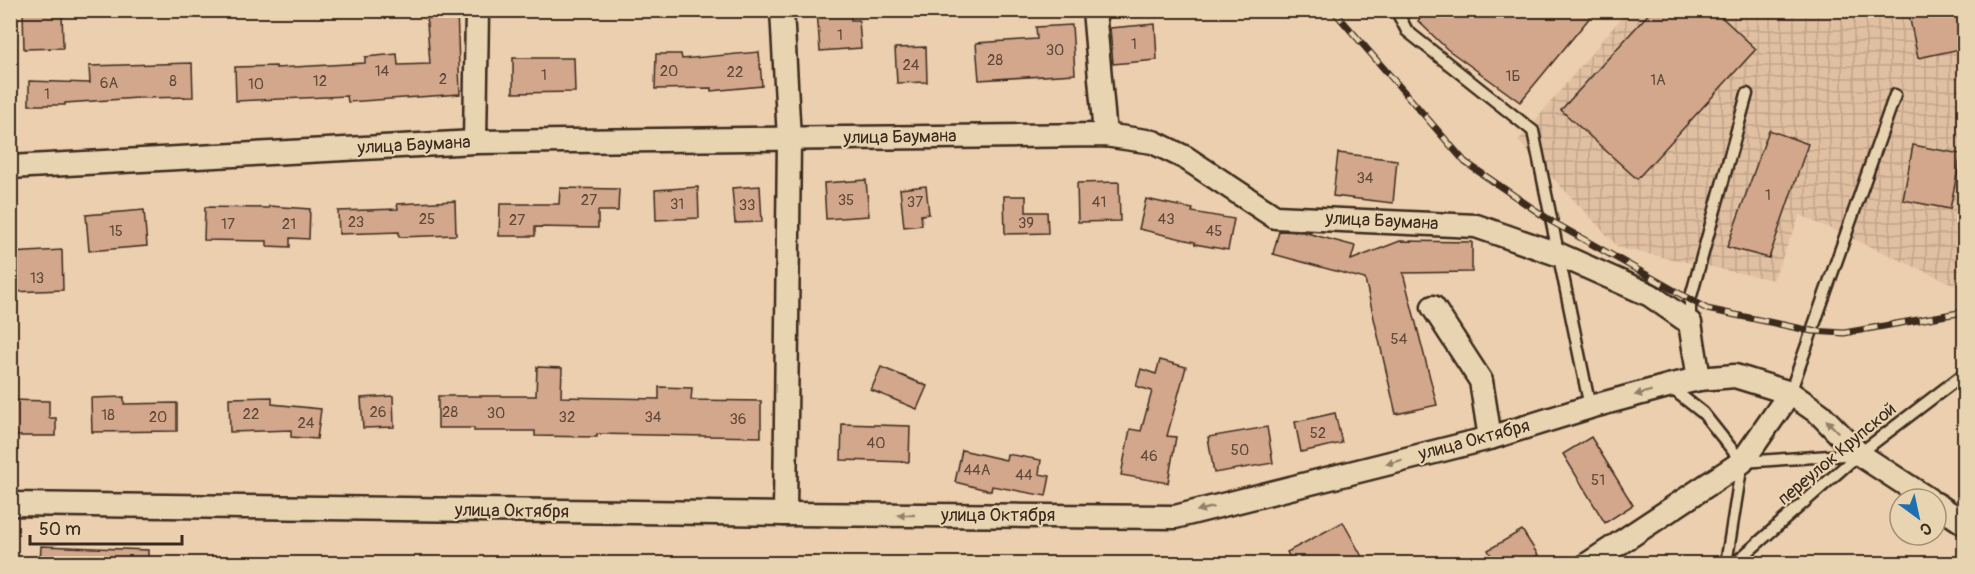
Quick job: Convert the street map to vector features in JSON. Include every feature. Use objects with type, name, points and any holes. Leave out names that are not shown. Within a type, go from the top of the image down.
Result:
[{"type":"street","points":[[475,142],[477,10]]},
{"type":"street","points":[[782,10],[789,139],[785,514]]},
{"type":"street","points":[[1094,10],[1105,135]]},
{"type":"street","name":"улица Баумана","points":[[10,167],[475,142],[1105,135],[1153,142],[1186,158],[1275,217],[1476,226],[1560,255],[1650,295],[1690,323]]},
{"type":"street","points":[[1433,308],[1481,381],[1490,438]]},
{"type":"street","points":[[1690,323],[1699,379]]},
{"type":"street","name":"улица Октября","points":[[10,504],[785,514],[1175,516],[1490,438],[1590,406],[1668,386],[1699,379],[1735,376],[1790,393],[1820,414],[1859,454],[1910,487]]},
{"type":"street","points":[[1588,564],[1742,462],[1790,393]]},
{"type":"street","points":[[1948,512],[1965,523]]},
{"type":"lane","points":[[1396,10],[1407,31],[1533,131],[1590,406]]},
{"type":"lane","points":[[1690,323],[1690,300],[1747,94]]},
{"type":"lane","points":[[1790,393],[1894,95]]},
{"type":"lane","name":"переулок Крупской","points":[[1734,564],[1859,454],[1965,374]]},
{"type":"lane","points":[[1668,386],[1703,413],[1742,462],[1726,564]]},
{"type":"lane","points":[[1742,462],[1859,454]]},
{"type":"shaded area","points":[[1627,11],[1964,11],[1964,289],[1800,215],[1773,280],[1619,248],[1518,141]]},
{"type":"building","points":[[426,10],[457,10],[460,94],[348,102],[347,96],[236,101],[235,67],[276,66],[276,68],[365,63],[365,57],[397,54],[398,65],[430,64]]},
{"type":"building","points":[[817,10],[850,10],[851,20],[859,20],[861,48],[820,51]]},
{"type":"building","points":[[1427,10],[1596,10],[1520,102],[1447,49],[1418,21]]},
{"type":"building","points":[[1652,10],[1714,10],[1756,49],[1637,179],[1561,110]]},
{"type":"building","points":[[1908,10],[1965,10],[1965,48],[1918,58]]},
{"type":"building","points":[[62,11],[63,48],[24,49],[23,12]]},
{"type":"building","points":[[1155,24],[1157,60],[1113,64],[1110,28]]},
{"type":"building","points":[[1072,25],[1075,74],[979,80],[976,43],[1037,39],[1036,27]]},
{"type":"building","points":[[926,47],[927,82],[897,83],[895,48]]},
{"type":"building","points":[[759,52],[762,86],[711,91],[711,88],[655,89],[656,54],[681,54],[682,59]]},
{"type":"building","points":[[513,58],[574,58],[575,92],[513,93]]},
{"type":"building","points":[[192,63],[193,97],[29,105],[29,81],[90,83],[89,66]]},
{"type":"building","points":[[1769,130],[1808,144],[1769,258],[1727,247]]},
{"type":"building","points":[[1913,145],[1961,154],[1950,209],[1903,200]]},
{"type":"building","points":[[1338,153],[1397,160],[1393,203],[1333,196]]},
{"type":"building","points":[[866,180],[869,216],[826,219],[824,183]]},
{"type":"building","points":[[1119,182],[1120,221],[1078,222],[1077,183]]},
{"type":"building","points":[[760,186],[762,222],[735,223],[732,188]]},
{"type":"building","points":[[926,186],[929,214],[921,215],[922,225],[904,227],[900,189]]},
{"type":"building","points":[[698,187],[699,218],[656,220],[655,190]]},
{"type":"building","points":[[560,188],[619,189],[618,211],[598,211],[598,228],[535,227],[535,236],[499,236],[500,204],[559,204]]},
{"type":"building","points":[[1004,196],[1026,196],[1026,212],[1047,212],[1048,233],[1005,234]]},
{"type":"building","points":[[1146,199],[1193,209],[1192,212],[1234,219],[1228,250],[1139,229]]},
{"type":"building","points":[[455,201],[456,235],[399,237],[399,232],[339,234],[338,211],[398,209],[397,204]]},
{"type":"building","points":[[269,206],[310,209],[309,239],[290,238],[290,247],[267,246],[267,241],[204,240],[205,207],[269,208]]},
{"type":"building","points":[[144,210],[147,246],[89,251],[86,215]]},
{"type":"building","points":[[1279,231],[1303,232],[1355,246],[1351,260],[1400,241],[1472,242],[1472,272],[1403,273],[1437,405],[1396,414],[1365,279],[1273,254]]},
{"type":"building","points":[[62,250],[63,290],[12,292],[10,253]]},
{"type":"building","points":[[1160,360],[1186,367],[1167,436],[1176,437],[1168,483],[1121,475],[1130,429],[1141,431],[1152,391],[1136,386],[1141,369],[1156,374]]},
{"type":"building","points":[[537,367],[562,368],[561,397],[659,399],[659,387],[692,388],[691,400],[761,401],[761,437],[597,434],[597,437],[535,436],[535,431],[474,431],[474,428],[438,428],[438,396],[536,396]]},
{"type":"building","points":[[881,367],[927,386],[917,409],[871,390]]},
{"type":"building","points":[[393,396],[394,427],[363,428],[361,398]]},
{"type":"building","points":[[124,397],[124,404],[177,403],[177,431],[92,432],[91,398]]},
{"type":"building","points":[[272,397],[272,404],[321,409],[317,439],[291,437],[291,430],[230,432],[229,398]]},
{"type":"building","points":[[11,400],[49,401],[49,418],[56,418],[56,436],[11,436]]},
{"type":"building","points":[[1335,413],[1342,443],[1301,452],[1295,422]]},
{"type":"building","points":[[842,424],[910,426],[909,462],[841,460]]},
{"type":"building","points":[[1267,427],[1273,463],[1214,473],[1208,437]]},
{"type":"building","points":[[1591,437],[1633,505],[1605,523],[1563,454]]},
{"type":"building","points":[[962,450],[1006,460],[1007,454],[1041,460],[1039,474],[1050,476],[1046,496],[992,486],[991,491],[955,482]]},
{"type":"building","points":[[1343,522],[1366,564],[1329,564],[1326,558],[1315,564],[1293,564],[1287,552]]},
{"type":"building","points":[[1522,530],[1538,555],[1523,564],[1496,564],[1488,550]]},
{"type":"building","points":[[41,546],[148,550],[148,564],[40,564]]},
{"type":"railway","points":[[1333,10],[1465,162],[1551,221],[1707,309],[1812,331],[1844,333],[1964,312]]}]
